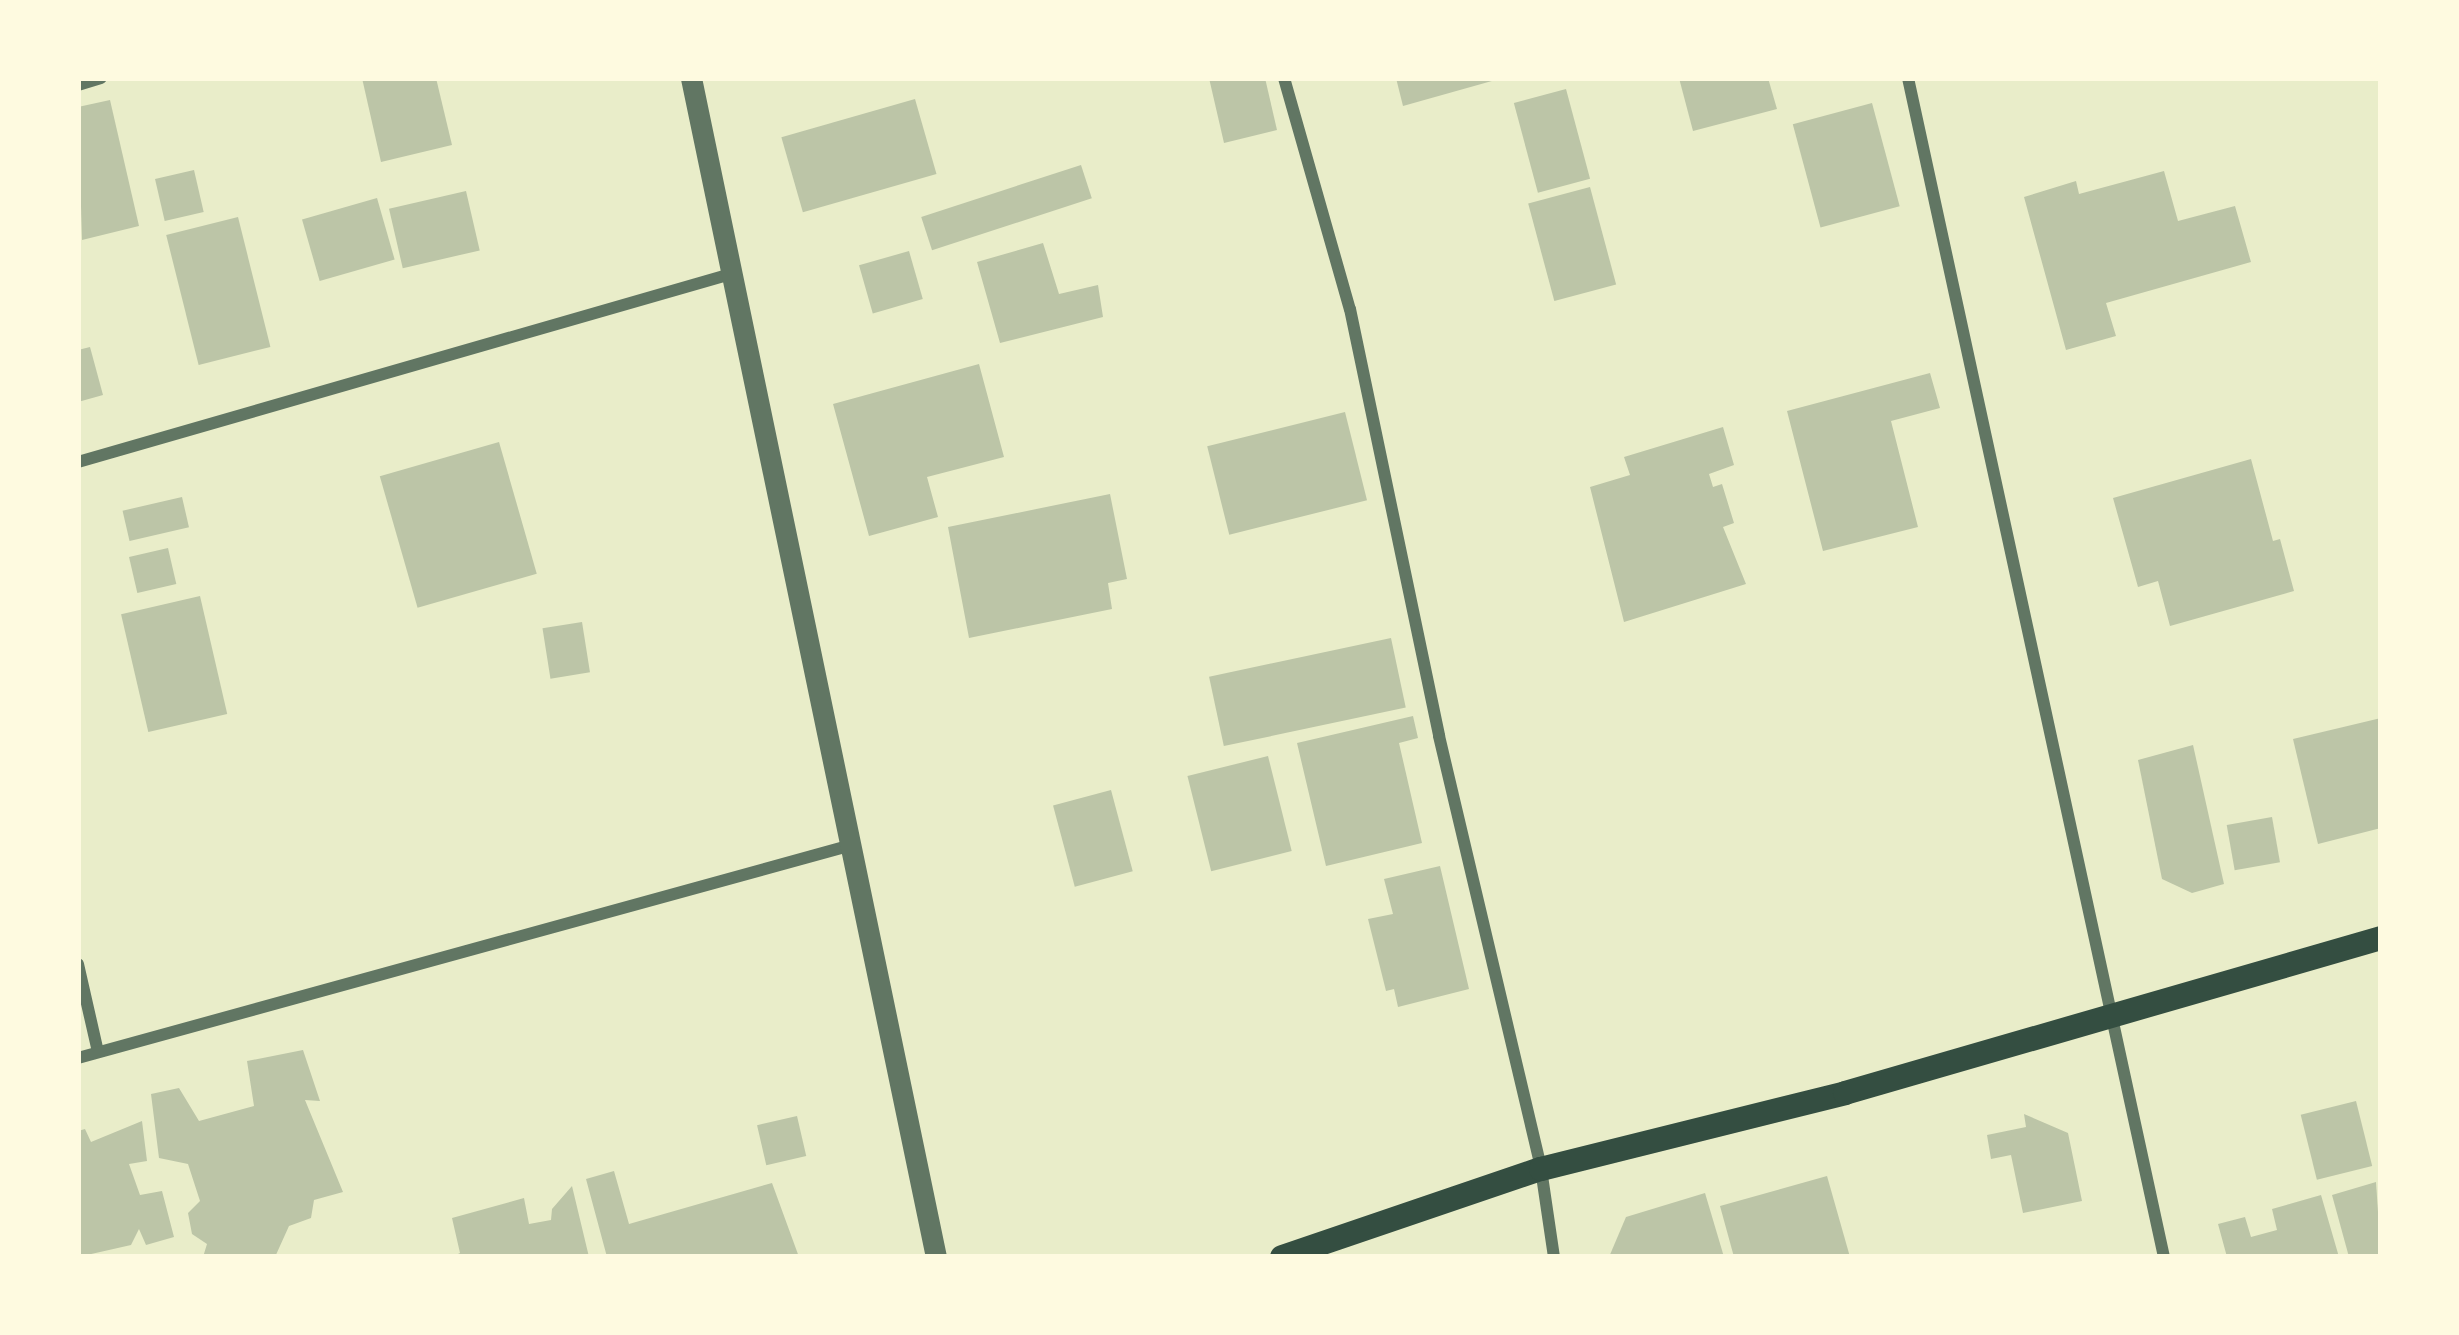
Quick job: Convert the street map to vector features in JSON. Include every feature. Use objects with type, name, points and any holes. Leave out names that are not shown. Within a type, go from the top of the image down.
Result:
[{"type":"main road","points":[[1282,1257],[1540,1169],[2112,1018],[2381,938]]},
{"type":"street","points":[[78,85],[101,78]]},
{"type":"street","points":[[691,78],[936,1257]]},
{"type":"street","points":[[1284,78],[1350,309],[1439,736],[1540,1169],[1554,1257]]},
{"type":"street","points":[[1908,78],[2164,1257]]},
{"type":"street","points":[[78,462],[735,273]]},
{"type":"street","points":[[78,1058],[852,845]]},
{"type":"street","points":[[78,964],[98,1052]]},
{"type":"building","points":[[362,78],[436,78],[452,145],[381,162]]},
{"type":"building","points":[[1209,78],[1265,78],[1277,130],[1224,143]]},
{"type":"building","points":[[1396,78],[1499,78],[1499,79],[1403,106]]},
{"type":"building","points":[[1679,78],[1768,78],[1777,109],[1693,131]]},
{"type":"building","points":[[1566,89],[1590,179],[1538,193],[1514,103]]},
{"type":"building","points":[[915,99],[936,174],[803,212],[781,137]]},
{"type":"building","points":[[110,100],[139,226],[82,240],[78,107]]},
{"type":"building","points":[[1872,103],[1900,206],[1820,228],[1793,124]]},
{"type":"building","points":[[1081,165],[1092,198],[932,250],[921,217]]},
{"type":"building","points":[[194,170],[204,212],[165,221],[155,179]]},
{"type":"building","points":[[2164,171],[2178,221],[2235,206],[2251,262],[2106,303],[2116,336],[2066,350],[2024,197],[2076,181],[2079,194]]},
{"type":"building","points":[[1590,187],[1616,285],[1554,301],[1528,204]]},
{"type":"building","points":[[466,191],[480,250],[403,268],[389,209]]},
{"type":"building","points":[[377,198],[395,260],[320,281],[302,219]]},
{"type":"building","points":[[238,217],[270,347],[199,365],[166,235]]},
{"type":"building","points":[[1043,243],[1059,294],[1098,285],[1103,317],[1000,343],[977,262]]},
{"type":"building","points":[[909,251],[923,299],[873,313],[859,265]]},
{"type":"building","points":[[90,347],[103,395],[78,402],[78,350]]},
{"type":"building","points":[[979,364],[1004,457],[927,477],[938,517],[869,536],[833,404]]},
{"type":"building","points":[[1930,373],[1940,408],[1891,421],[1918,527],[1823,551],[1787,411]]},
{"type":"building","points":[[1345,412],[1367,500],[1229,535],[1207,446]]},
{"type":"building","points":[[1723,427],[1734,465],[1709,474],[1713,487],[1722,484],[1734,523],[1723,527],[1746,584],[1624,622],[1590,487],[1630,475],[1624,457]]},
{"type":"building","points":[[499,442],[537,574],[418,608],[380,476]]},
{"type":"building","points":[[2251,459],[2273,541],[2280,539],[2294,591],[2170,626],[2158,581],[2138,587],[2113,498]]},
{"type":"building","points":[[1110,494],[1127,579],[1108,583],[1112,609],[969,638],[948,527]]},
{"type":"building","points":[[182,497],[189,527],[130,541],[123,511]]},
{"type":"building","points":[[168,548],[176,584],[137,593],[129,557]]},
{"type":"building","points":[[200,596],[227,714],[148,732],[121,614]]},
{"type":"building","points":[[582,622],[590,672],[550,679],[542,628]]},
{"type":"building","points":[[1391,638],[1406,707],[1224,746],[1209,677]]},
{"type":"building","points":[[1413,716],[1418,738],[1399,743],[1422,843],[1326,866],[1297,743]]},
{"type":"building","points":[[2381,718],[2381,828],[2318,844],[2293,739]]},
{"type":"building","points":[[2193,745],[2224,884],[2192,893],[2162,879],[2138,760]]},
{"type":"building","points":[[1268,756],[1292,851],[1211,871],[1187,776]]},
{"type":"building","points":[[1111,790],[1133,871],[1075,887],[1053,806]]},
{"type":"building","points":[[2272,817],[2280,862],[2235,870],[2227,825]]},
{"type":"building","points":[[1440,866],[1469,989],[1398,1007],[1394,989],[1386,991],[1368,919],[1393,914],[1384,879]]},
{"type":"building","points":[[303,1050],[320,1101],[305,1100],[343,1192],[314,1200],[311,1218],[289,1226],[275,1257],[203,1257],[207,1244],[192,1234],[188,1213],[200,1201],[188,1164],[159,1158],[151,1094],[179,1088],[199,1121],[254,1106],[247,1061]]},
{"type":"building","points":[[2356,1101],[2372,1166],[2317,1180],[2301,1115]]},
{"type":"building","points":[[2024,1114],[2068,1133],[2082,1201],[2023,1213],[2011,1155],[1991,1159],[1987,1135],[2026,1127]]},
{"type":"building","points":[[797,1116],[806,1156],[766,1165],[757,1125]]},
{"type":"building","points":[[142,1121],[147,1161],[129,1164],[140,1195],[162,1191],[174,1237],[146,1245],[139,1229],[131,1245],[78,1257],[78,1131],[85,1129],[91,1142]]},
{"type":"building","points":[[614,1171],[629,1224],[772,1183],[799,1257],[607,1257],[586,1179]]},
{"type":"building","points":[[1827,1176],[1850,1257],[1734,1257],[1720,1206]]},
{"type":"building","points":[[2376,1182],[2381,1257],[2349,1257],[2332,1195]]},
{"type":"building","points":[[572,1186],[589,1257],[452,1257],[460,1253],[452,1218],[524,1198],[529,1224],[551,1220],[552,1209]]},
{"type":"building","points":[[1705,1193],[1724,1257],[1609,1257],[1626,1217]]},
{"type":"building","points":[[2321,1195],[2339,1257],[2227,1257],[2218,1224],[2245,1217],[2251,1237],[2277,1230],[2272,1209]]}]
